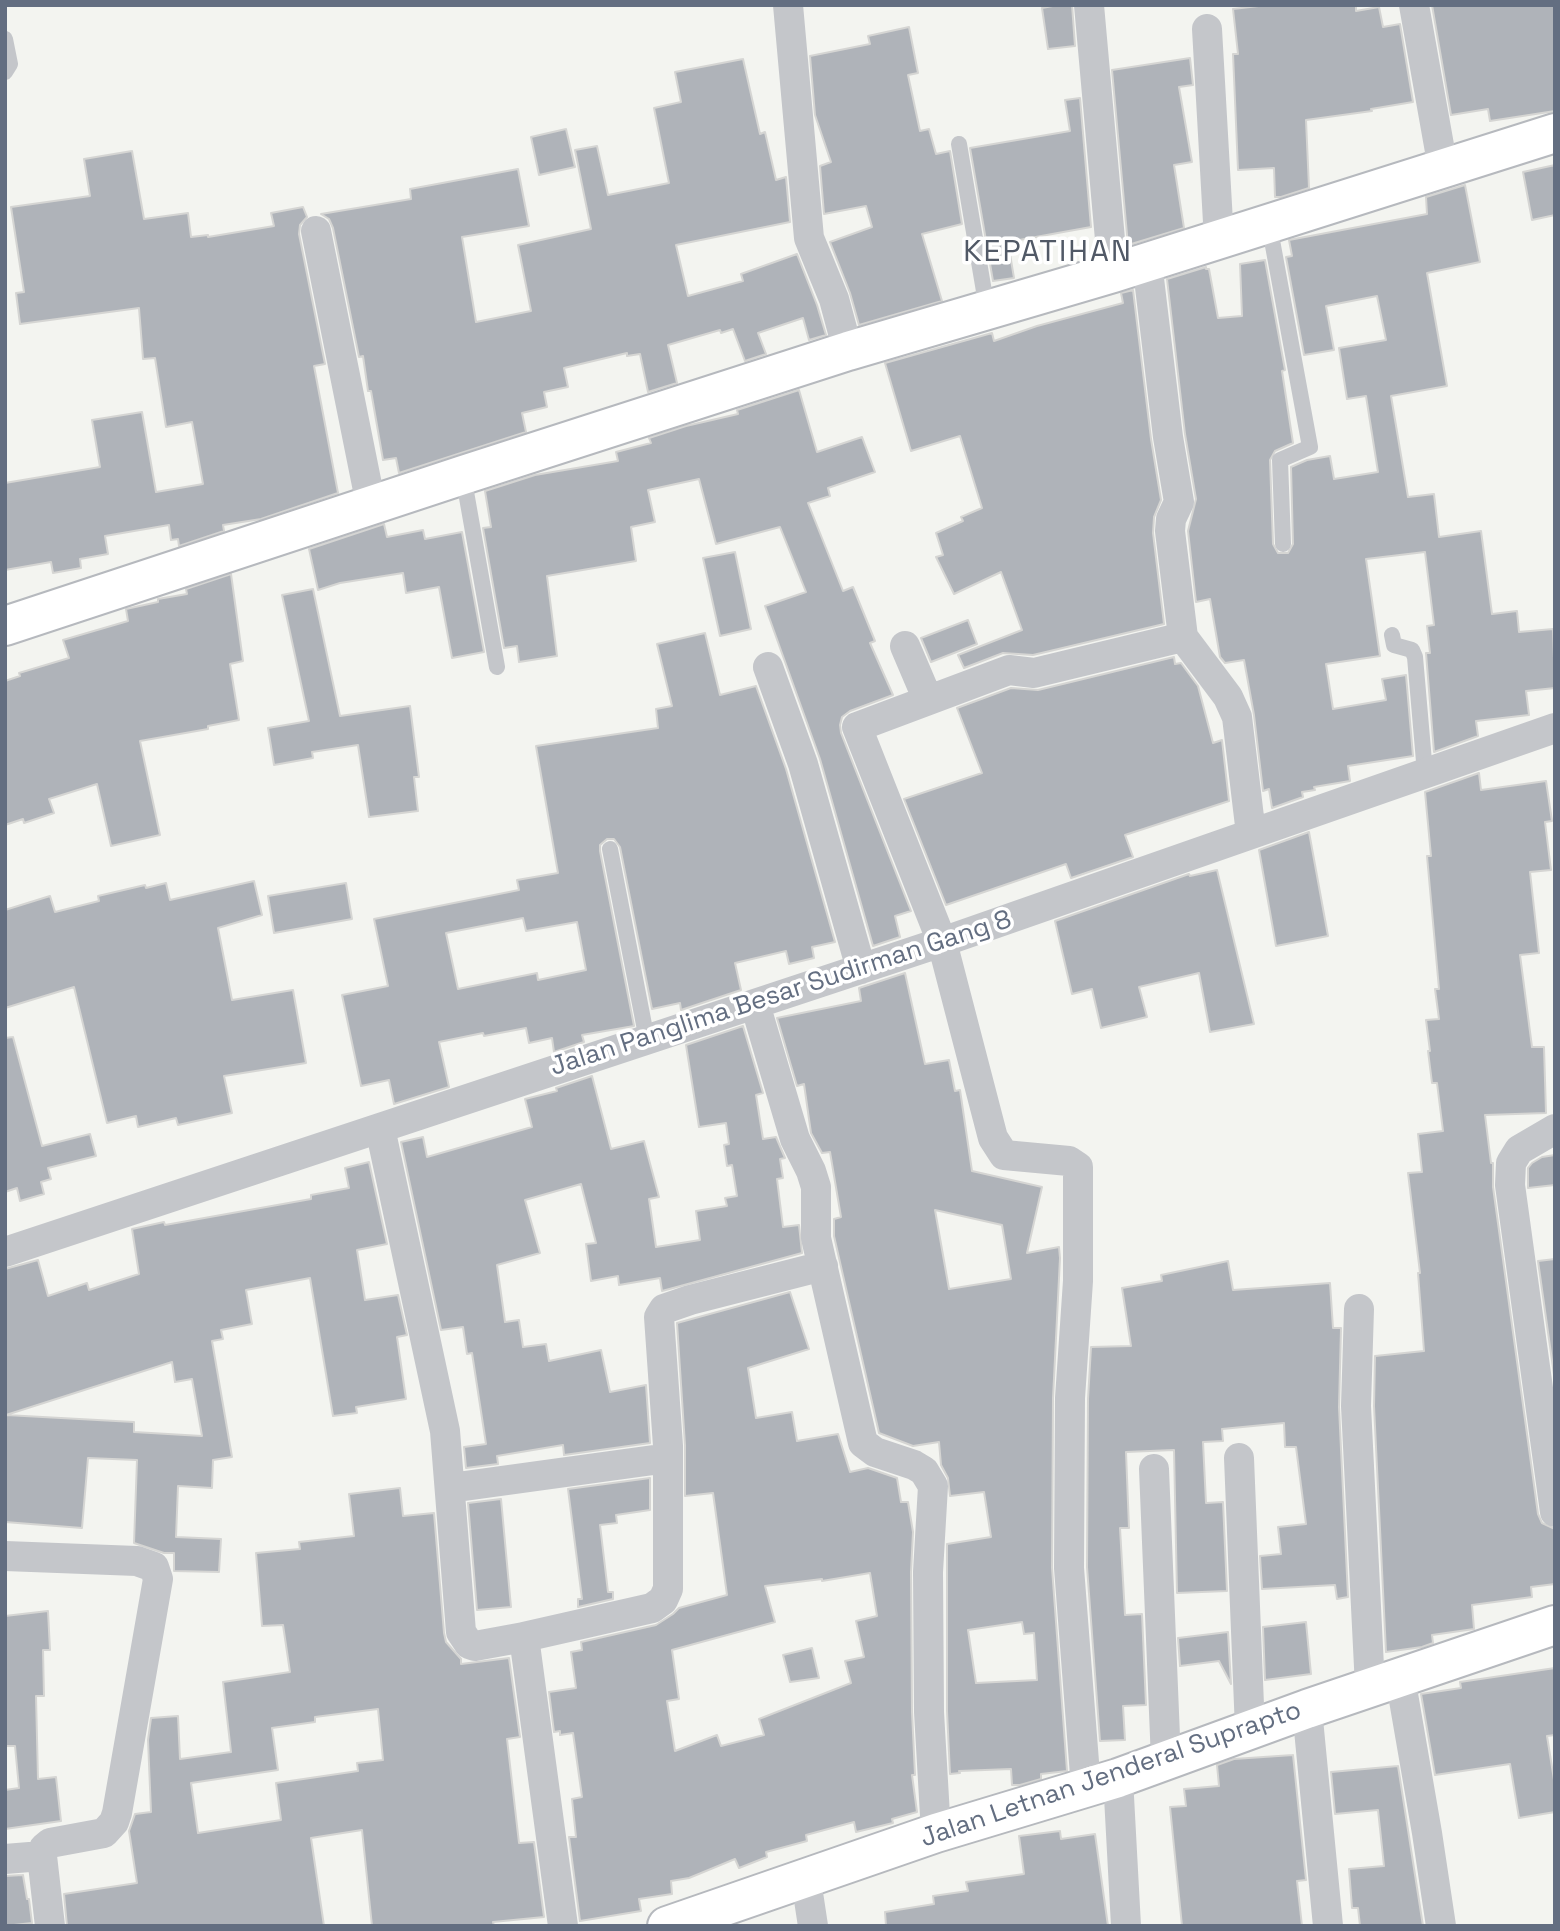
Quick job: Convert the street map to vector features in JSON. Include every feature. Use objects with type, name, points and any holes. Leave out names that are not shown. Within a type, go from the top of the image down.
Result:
[{"type":"street","points":[[788,5],[809,238],[834,299],[849,351]]},
{"type":"street","points":[[1090,5],[1130,268],[1168,437],[1179,502],[1171,519],[1170,531],[1183,637],[1228,697],[1237,717],[1251,834]]},
{"type":"street","points":[[1414,5],[1443,168]]},
{"type":"street","points":[[1207,29],[1219,240]]},
{"type":"street","points":[[5,626],[849,351],[1130,268],[1555,133]]},
{"type":"street","points":[[316,231],[371,505]]},
{"type":"street","points":[[1126,1926],[1069,1568],[1069,1398],[1078,1281],[1078,1167],[1069,1161],[1004,1155],[993,1138],[942,942],[858,727],[1009,670],[1034,673],[1183,637]]},
{"type":"street","points":[[905,646],[928,700]]},
{"type":"street","points":[[768,667],[803,764],[861,969]]},
{"type":"street","name":"Jalan Panglima Besar Sudirman Gang 8","points":[[5,1252],[942,942],[1555,728]]},
{"type":"street","points":[[755,1004],[792,1130],[816,1188],[816,1238],[863,1443],[875,1452],[924,1471],[933,1486],[928,1572],[929,1712],[936,1833]]},
{"type":"street","points":[[380,1128],[439,1397],[450,1488],[461,1632],[465,1641],[475,1646],[652,1608],[663,1600],[668,1589],[667,1458],[659,1317],[664,1309],[690,1300],[823,1266]]},
{"type":"street","points":[[1555,1129],[1519,1150],[1511,1163],[1510,1185],[1555,1512]]},
{"type":"street","points":[[1359,1309],[1356,1406],[1385,1682],[1427,1833],[1441,1926]]},
{"type":"street","points":[[450,1488],[667,1458]]},
{"type":"street","points":[[1238,1458],[1250,1730]]},
{"type":"street","points":[[1154,1469],[1166,1761]]},
{"type":"street","points":[[5,1556],[137,1561],[154,1567],[158,1579],[114,1822],[104,1833],[51,1843],[44,1848],[41,1856],[50,1926]]},
{"type":"street","name":"Jalan Letnan Jenderal Suprapto","points":[[691,1922],[936,1833],[1102,1783],[1307,1709],[1555,1625]]},
{"type":"street","points":[[524,1637],[563,1926]]},
{"type":"street","points":[[1307,1709],[1328,1926]]},
{"type":"street","points":[[5,1859],[41,1856]]},
{"type":"street","points":[[806,1880],[813,1926]]},
{"type":"lane","points":[[5,39],[10,64],[5,72]]},
{"type":"lane","points":[[959,144],[987,309]]},
{"type":"lane","points":[[1269,224],[1310,447],[1280,460],[1283,544]]},
{"type":"lane","points":[[463,475],[497,667]]},
{"type":"lane","points":[[1392,635],[1394,645],[1412,650],[1415,657],[1425,773]]},
{"type":"lane","points":[[610,849],[647,1040]]},
{"type":"building","points":[[1072,5],[1075,46],[1048,49],[1042,8]]},
{"type":"building","points":[[1267,5],[1356,5],[1356,11],[1379,7],[1383,27],[1400,24],[1413,102],[1306,120],[1309,188],[1281,197],[1275,197],[1274,168],[1238,170],[1233,54],[1238,54],[1233,9]]},
{"type":"building","points":[[1432,5],[1555,5],[1555,111],[1490,121],[1488,109],[1451,115]]},
{"type":"building","points":[[909,27],[918,73],[908,75],[920,131],[929,129],[936,154],[950,151],[962,224],[922,234],[942,301],[859,325],[830,242],[872,227],[866,206],[824,214],[820,166],[831,162],[815,115],[810,56],[870,44],[868,36]]},
{"type":"building","points":[[1190,58],[1193,85],[1179,87],[1192,162],[1174,165],[1184,228],[1128,245],[1112,70]]},
{"type":"building","points":[[743,59],[760,134],[765,132],[776,180],[786,177],[790,222],[676,245],[688,296],[743,281],[741,274],[797,254],[826,335],[809,340],[803,318],[758,333],[766,354],[745,361],[733,329],[721,333],[720,330],[668,345],[677,383],[648,392],[640,354],[627,356],[627,353],[564,368],[568,387],[544,392],[547,407],[522,413],[526,432],[399,473],[396,458],[383,460],[371,391],[368,391],[363,356],[359,357],[333,228],[329,219],[321,214],[411,199],[410,189],[518,169],[529,226],[462,237],[476,322],[531,311],[518,245],[591,229],[575,150],[597,146],[608,195],[669,183],[654,108],[681,102],[675,72]]},
{"type":"building","points":[[1080,98],[1091,227],[1008,242],[1014,278],[993,281],[970,148],[1070,131],[1065,100]]},
{"type":"building","points":[[566,129],[575,167],[539,175],[531,137]]},
{"type":"building","points":[[132,151],[144,219],[188,213],[191,237],[208,237],[274,226],[271,213],[303,207],[307,217],[300,225],[299,234],[325,364],[314,366],[338,493],[261,519],[223,525],[224,531],[179,546],[178,539],[171,540],[169,525],[105,536],[108,554],[80,559],[81,568],[53,573],[51,562],[5,570],[5,483],[100,467],[92,420],[142,412],[156,492],[203,484],[192,422],[166,427],[155,358],[143,359],[139,308],[20,324],[16,293],[24,292],[11,207],[90,196],[84,159]]},
{"type":"building","points":[[1555,165],[1555,215],[1532,220],[1523,172]]},
{"type":"building","points":[[1465,185],[1480,262],[1427,273],[1447,386],[1391,396],[1408,497],[1434,494],[1439,537],[1481,531],[1492,614],[1517,611],[1519,632],[1553,629],[1555,688],[1526,691],[1529,715],[1476,721],[1478,736],[1434,752],[1426,653],[1430,653],[1427,626],[1434,625],[1425,552],[1366,559],[1380,656],[1326,664],[1333,709],[1386,700],[1382,679],[1406,675],[1413,756],[1348,766],[1350,781],[1314,787],[1315,790],[1302,792],[1303,797],[1272,808],[1269,789],[1263,791],[1244,660],[1225,663],[1220,657],[1210,599],[1196,602],[1188,531],[1196,499],[1185,434],[1167,279],[1206,267],[1209,269],[1218,318],[1242,316],[1240,264],[1265,260],[1285,370],[1282,371],[1293,443],[1275,451],[1270,460],[1273,544],[1278,553],[1288,553],[1293,544],[1291,467],[1307,460],[1330,456],[1334,479],[1378,472],[1366,396],[1347,399],[1339,348],[1386,340],[1377,296],[1326,306],[1334,350],[1304,355],[1286,257],[1292,256],[1289,240],[1427,214],[1426,197]]},
{"type":"building","points":[[1133,290],[1161,500],[1154,517],[1153,533],[1164,624],[1033,655],[1003,653],[964,668],[958,655],[1022,630],[1001,572],[954,594],[936,557],[943,555],[936,533],[963,521],[961,517],[982,508],[960,436],[911,451],[885,363],[992,333],[994,341],[1037,326],[1123,303],[1121,293]]},
{"type":"building","points":[[799,390],[817,452],[862,437],[875,472],[828,488],[830,496],[808,503],[843,591],[853,587],[875,641],[870,643],[893,695],[850,711],[842,717],[840,725],[911,911],[895,916],[900,937],[873,946],[820,759],[765,606],[806,592],[780,527],[716,544],[699,479],[648,490],[655,522],[631,527],[636,561],[547,576],[557,656],[519,662],[517,646],[504,648],[483,528],[491,527],[485,491],[535,475],[618,461],[616,452],[651,443],[649,438],[738,414],[737,410]]},
{"type":"building","points":[[384,524],[387,537],[423,530],[425,539],[462,532],[484,652],[452,658],[439,587],[406,593],[403,573],[340,583],[318,590],[309,549]]},
{"type":"building","points":[[735,552],[751,629],[720,636],[703,558]]},
{"type":"building","points":[[231,574],[243,661],[230,664],[239,720],[208,726],[208,729],[140,741],[160,835],[111,846],[97,784],[49,799],[54,813],[24,823],[23,819],[5,825],[5,681],[20,676],[19,673],[69,658],[63,640],[128,621],[126,609],[187,594],[186,589]]},
{"type":"building","points":[[313,589],[340,716],[410,706],[419,777],[414,777],[418,811],[369,817],[358,745],[312,752],[313,758],[274,765],[268,728],[309,721],[282,595]]},
{"type":"building","points":[[968,620],[977,644],[931,662],[921,638]]},
{"type":"building","points":[[705,633],[720,695],[756,686],[786,769],[835,942],[812,947],[814,958],[789,964],[786,951],[735,963],[741,990],[681,1010],[680,1003],[652,1009],[620,847],[614,839],[607,839],[600,845],[600,851],[634,1026],[582,1035],[584,1042],[554,1052],[552,1038],[529,1043],[526,1028],[439,1042],[449,1087],[394,1104],[389,1080],[361,1086],[342,995],[388,986],[374,919],[519,890],[517,880],[558,873],[536,746],[658,728],[656,709],[672,706],[657,644]],"holes":[[[523,918],[526,931],[577,922],[586,970],[538,980],[537,973],[458,989],[446,933]]]},
{"type":"building","points":[[1174,657],[1175,664],[1181,663],[1198,686],[1213,743],[1222,740],[1229,801],[1125,835],[1133,857],[1071,878],[1066,864],[946,905],[904,799],[982,773],[957,708],[1011,688],[1038,690]]},
{"type":"building","points":[[1479,773],[1481,790],[1546,781],[1552,821],[1545,822],[1551,870],[1530,872],[1539,953],[1520,955],[1532,1047],[1544,1047],[1546,1113],[1485,1115],[1538,1514],[1542,1523],[1555,1529],[1555,1584],[1531,1587],[1532,1597],[1472,1605],[1474,1629],[1432,1635],[1433,1643],[1386,1652],[1374,1406],[1375,1356],[1424,1351],[1420,1273],[1408,1173],[1422,1172],[1418,1134],[1443,1131],[1437,1083],[1432,1083],[1426,1020],[1439,1019],[1435,989],[1439,989],[1427,856],[1431,856],[1425,792]]},
{"type":"building","points":[[1309,832],[1328,936],[1276,946],[1259,850]]},
{"type":"building","points":[[1217,870],[1254,1024],[1210,1032],[1199,973],[1139,987],[1147,1017],[1101,1028],[1092,989],[1072,994],[1055,921],[1189,874],[1190,876]]},
{"type":"building","points":[[254,881],[262,915],[218,928],[232,1000],[293,990],[306,1063],[224,1076],[232,1113],[178,1125],[176,1118],[138,1127],[136,1116],[107,1123],[74,987],[5,1008],[5,910],[50,896],[55,912],[99,901],[98,896],[166,883],[170,900]]},
{"type":"building","points":[[346,883],[352,919],[274,933],[268,896]]},
{"type":"building","points":[[905,973],[925,1064],[949,1060],[955,1091],[960,1090],[972,1171],[1042,1187],[1027,1253],[1059,1247],[1053,1398],[1052,1568],[1067,1771],[1041,1774],[1041,1779],[1020,1785],[1012,1785],[1011,1769],[959,1771],[960,1773],[950,1774],[947,1711],[947,1544],[991,1537],[984,1492],[950,1496],[948,1478],[941,1465],[939,1442],[913,1446],[879,1433],[834,1236],[834,1219],[841,1217],[830,1152],[822,1153],[811,1133],[804,1084],[797,1086],[777,1018],[861,1001],[859,988]],"holes":[[[935,1210],[1002,1225],[1011,1279],[949,1289]],[[1022,1622],[1024,1634],[1034,1633],[1037,1680],[976,1683],[968,1630]]]},
{"type":"building","points":[[743,1026],[763,1093],[756,1095],[763,1139],[776,1137],[785,1158],[780,1159],[783,1178],[777,1179],[783,1227],[799,1225],[802,1253],[662,1291],[660,1278],[619,1285],[618,1276],[591,1281],[586,1244],[596,1243],[581,1184],[525,1200],[540,1253],[497,1265],[505,1322],[519,1320],[523,1347],[546,1344],[549,1361],[601,1350],[610,1392],[646,1385],[650,1443],[564,1455],[563,1445],[497,1456],[498,1464],[466,1468],[464,1447],[486,1444],[472,1353],[467,1354],[463,1327],[441,1330],[401,1142],[423,1137],[427,1157],[532,1127],[525,1099],[557,1091],[556,1088],[592,1076],[611,1149],[644,1141],[659,1197],[649,1199],[656,1247],[700,1240],[696,1211],[727,1206],[725,1198],[737,1196],[732,1165],[727,1166],[724,1145],[729,1144],[726,1123],[699,1127],[686,1045]]},
{"type":"building","points":[[13,1037],[42,1146],[90,1134],[96,1156],[48,1168],[51,1179],[41,1182],[44,1194],[20,1201],[17,1188],[5,1192],[5,1038]]},
{"type":"building","points":[[1555,1155],[1555,1185],[1528,1188],[1528,1168],[1532,1163],[1542,1157]]},
{"type":"building","points":[[369,1162],[387,1244],[357,1250],[365,1300],[398,1295],[407,1335],[397,1337],[406,1399],[356,1407],[357,1413],[333,1416],[310,1278],[246,1290],[252,1324],[221,1330],[223,1339],[212,1341],[232,1457],[213,1460],[212,1488],[178,1486],[176,1537],[221,1539],[219,1572],[174,1571],[174,1553],[164,1553],[134,1543],[137,1460],[88,1458],[82,1528],[5,1522],[5,1269],[38,1260],[48,1296],[87,1283],[89,1290],[139,1274],[132,1229],[311,1199],[311,1195],[349,1188],[345,1168]],"holes":[[[172,1362],[175,1382],[192,1379],[202,1436],[134,1432],[134,1422],[6,1415]]]},
{"type":"building","points":[[1555,1259],[1555,1382],[1538,1261]]},
{"type":"building","points":[[1228,1261],[1233,1290],[1330,1283],[1333,1328],[1341,1328],[1339,1407],[1348,1597],[1337,1599],[1335,1585],[1262,1589],[1260,1556],[1281,1554],[1278,1527],[1306,1524],[1296,1447],[1285,1447],[1284,1423],[1222,1429],[1223,1441],[1203,1442],[1206,1503],[1223,1502],[1227,1591],[1177,1593],[1174,1450],[1126,1452],[1129,1528],[1120,1528],[1125,1615],[1142,1614],[1146,1705],[1123,1706],[1125,1740],[1100,1741],[1087,1567],[1091,1347],[1131,1346],[1122,1288],[1162,1281],[1161,1275]]},
{"type":"building","points":[[790,1292],[809,1349],[748,1368],[756,1418],[792,1412],[797,1441],[838,1434],[850,1472],[868,1468],[897,1478],[901,1502],[908,1502],[913,1532],[912,1712],[915,1775],[912,1775],[917,1812],[892,1819],[893,1823],[856,1832],[854,1822],[806,1835],[807,1841],[766,1852],[767,1857],[739,1868],[735,1859],[689,1878],[671,1881],[672,1894],[639,1899],[641,1911],[580,1921],[569,1837],[576,1837],[572,1799],[582,1797],[573,1733],[560,1735],[560,1731],[554,1732],[549,1692],[576,1688],[571,1652],[582,1650],[581,1642],[656,1625],[679,1608],[727,1595],[713,1493],[685,1496],[685,1445],[677,1323]],"holes":[[[870,1573],[877,1616],[856,1621],[864,1657],[845,1661],[851,1683],[759,1719],[764,1735],[721,1746],[717,1735],[675,1751],[667,1701],[679,1699],[672,1650],[775,1622],[765,1586]]]},
{"type":"building","points":[[650,1478],[650,1510],[616,1515],[617,1523],[600,1525],[608,1592],[613,1592],[613,1599],[578,1607],[578,1599],[582,1599],[568,1489]]},
{"type":"building","points":[[400,1488],[403,1516],[434,1513],[446,1642],[461,1659],[461,1664],[509,1658],[520,1737],[507,1739],[519,1843],[534,1842],[544,1917],[493,1922],[494,1926],[372,1926],[362,1830],[311,1838],[324,1926],[67,1926],[64,1894],[137,1883],[129,1831],[135,1814],[151,1812],[148,1740],[151,1718],[178,1716],[180,1759],[231,1752],[223,1682],[290,1672],[283,1625],[262,1626],[256,1553],[300,1549],[299,1542],[354,1536],[349,1494]],"holes":[[[378,1709],[383,1760],[357,1763],[358,1771],[276,1783],[281,1820],[198,1833],[191,1783],[278,1770],[272,1728],[315,1722],[315,1717]]]},
{"type":"building","points":[[501,1499],[511,1607],[477,1610],[468,1503]]},
{"type":"building","points":[[48,1611],[50,1650],[43,1650],[44,1696],[36,1696],[38,1779],[56,1777],[61,1821],[5,1829],[5,1790],[19,1788],[15,1746],[5,1746],[5,1616]]},
{"type":"building","points":[[1306,1622],[1311,1674],[1265,1680],[1263,1627]]},
{"type":"building","points":[[1228,1632],[1231,1684],[1219,1661],[1180,1666],[1178,1638]]},
{"type":"building","points":[[812,1648],[819,1678],[790,1682],[783,1655]]},
{"type":"building","points":[[1555,1668],[1555,1735],[1547,1736],[1555,1786],[1555,1812],[1519,1818],[1510,1764],[1435,1775],[1421,1694],[1461,1688],[1460,1682]]},
{"type":"building","points":[[1293,1755],[1306,1880],[1297,1881],[1302,1926],[1182,1926],[1170,1807],[1186,1806],[1184,1789],[1219,1786],[1217,1765],[1234,1759]]},
{"type":"building","points":[[1398,1766],[1423,1926],[1360,1926],[1358,1908],[1352,1908],[1349,1869],[1384,1866],[1378,1810],[1335,1814],[1331,1772]]},
{"type":"building","points":[[1060,1831],[1061,1839],[1095,1834],[1108,1926],[886,1926],[885,1912],[934,1904],[933,1896],[968,1891],[966,1882],[1024,1874],[1019,1836]]},
{"type":"building","points":[[23,1875],[32,1923],[5,1926],[5,1876]]},
{"type":"district","name":"KEPATIHAN","points":[[1048,253]]}]
